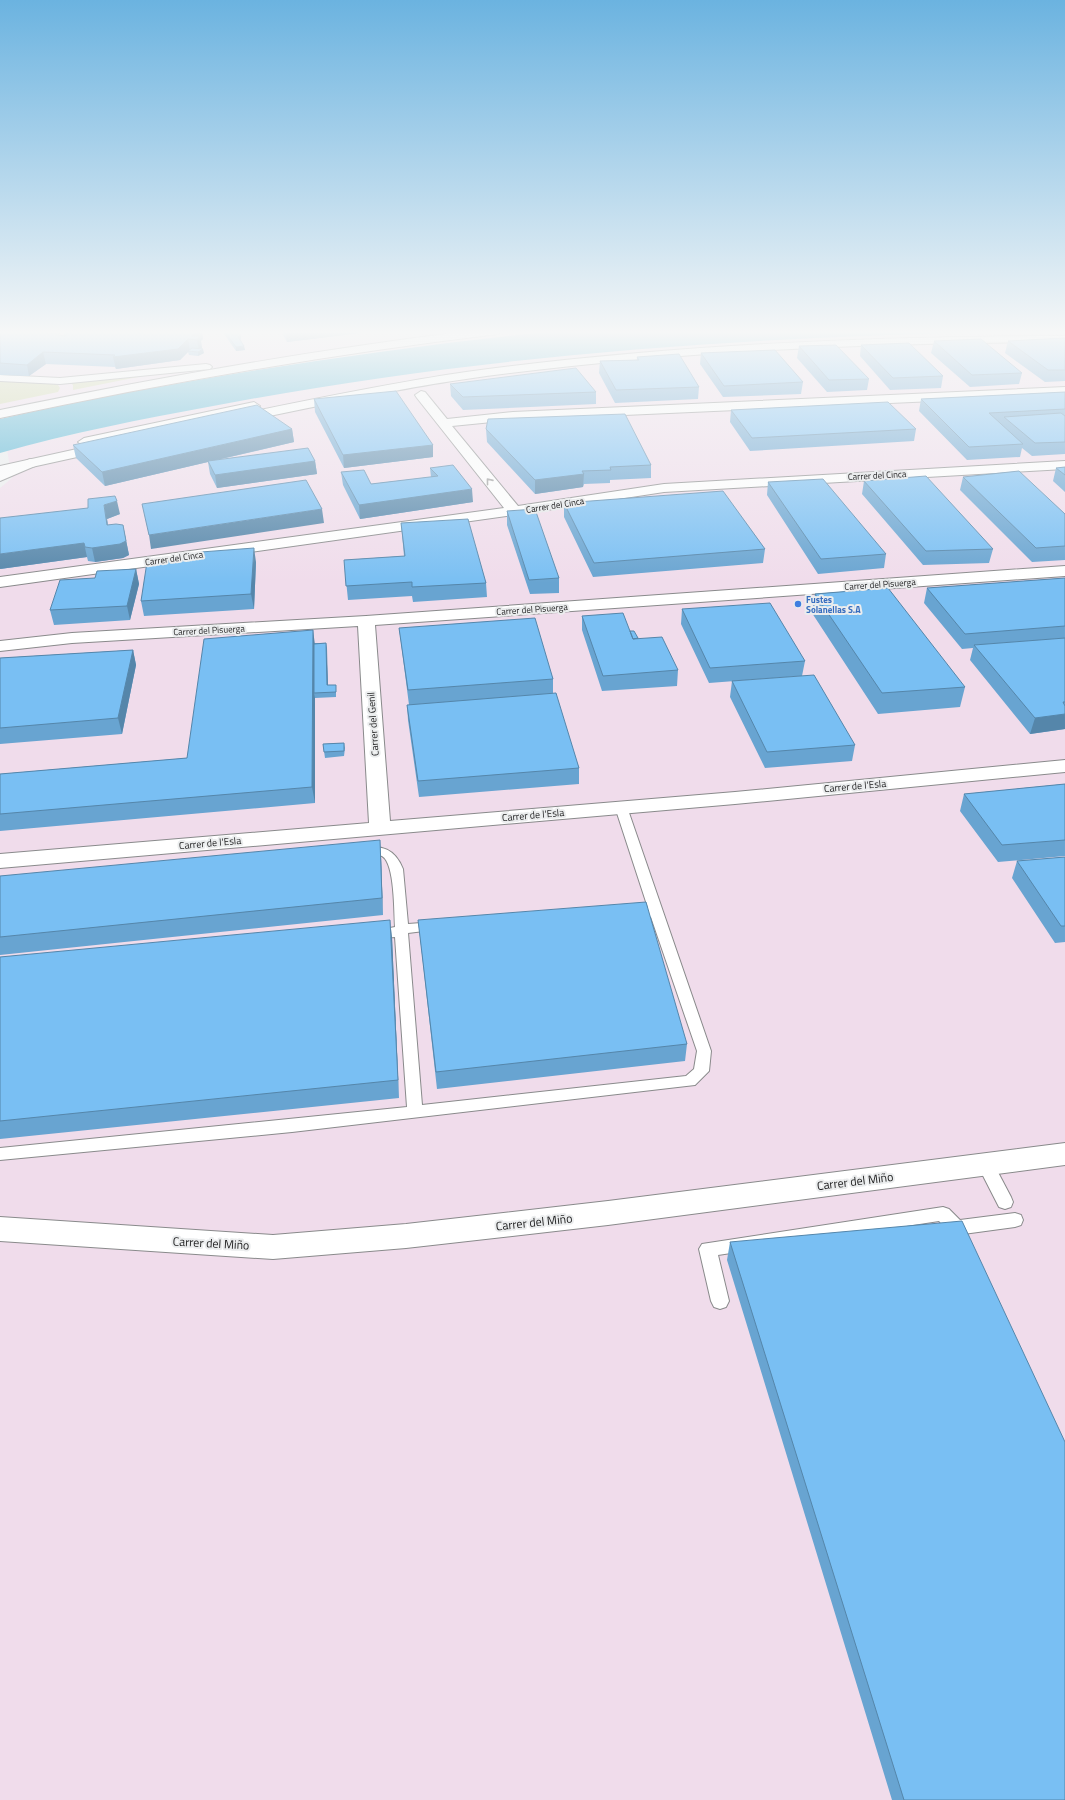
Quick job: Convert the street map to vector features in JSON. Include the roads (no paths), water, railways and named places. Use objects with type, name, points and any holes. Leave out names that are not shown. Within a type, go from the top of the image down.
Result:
[{"type":"main road","points":[[0,461],[153,426],[212,415]]},
{"type":"main road","points":[[0,470],[159,434],[257,415]]},
{"type":"main road","points":[[440,415],[514,511]]},
{"type":"main road","points":[[444,422],[529,415]]},
{"type":"main road","points":[[0,477],[30,463]]},
{"type":"main road","name":"Carrer del Cinca","points":[[0,582],[514,511],[664,488],[1065,465]]},
{"type":"main road","name":"Carrer del Pisuerga","points":[[0,646],[72,638],[366,621],[1065,571]]},
{"type":"main road","name":"Carrer del Genil","points":[[366,621],[380,828]]},
{"type":"main road","name":"Carrer de l'Esla","points":[[0,861],[621,807],[1065,766]]},
{"type":"main road","name":"Carrer del Miño","points":[[0,1229],[273,1247],[406,1236],[608,1213],[1065,1154]]},
{"type":"lane","points":[[0,1154],[292,1126],[690,1081],[702,1071],[704,1051],[621,807]]},
{"type":"lane","points":[[353,853],[380,851],[388,853],[393,859],[397,869],[415,1111]]},
{"type":"lane","points":[[614,911],[650,912],[657,914]]},
{"type":"lane","points":[[361,936],[392,933],[401,929],[448,925]]},
{"type":"lane","points":[[985,1164],[1005,1202]]},
{"type":"lane","points":[[720,1301],[708,1248],[943,1214],[956,1228],[1015,1220]]},
{"type":"water","points":[[18,415],[165,415],[53,439],[0,453],[0,419]]},
{"type":"place","name":"Fustes Solanellas S.A","points":[[798,604]]}]
